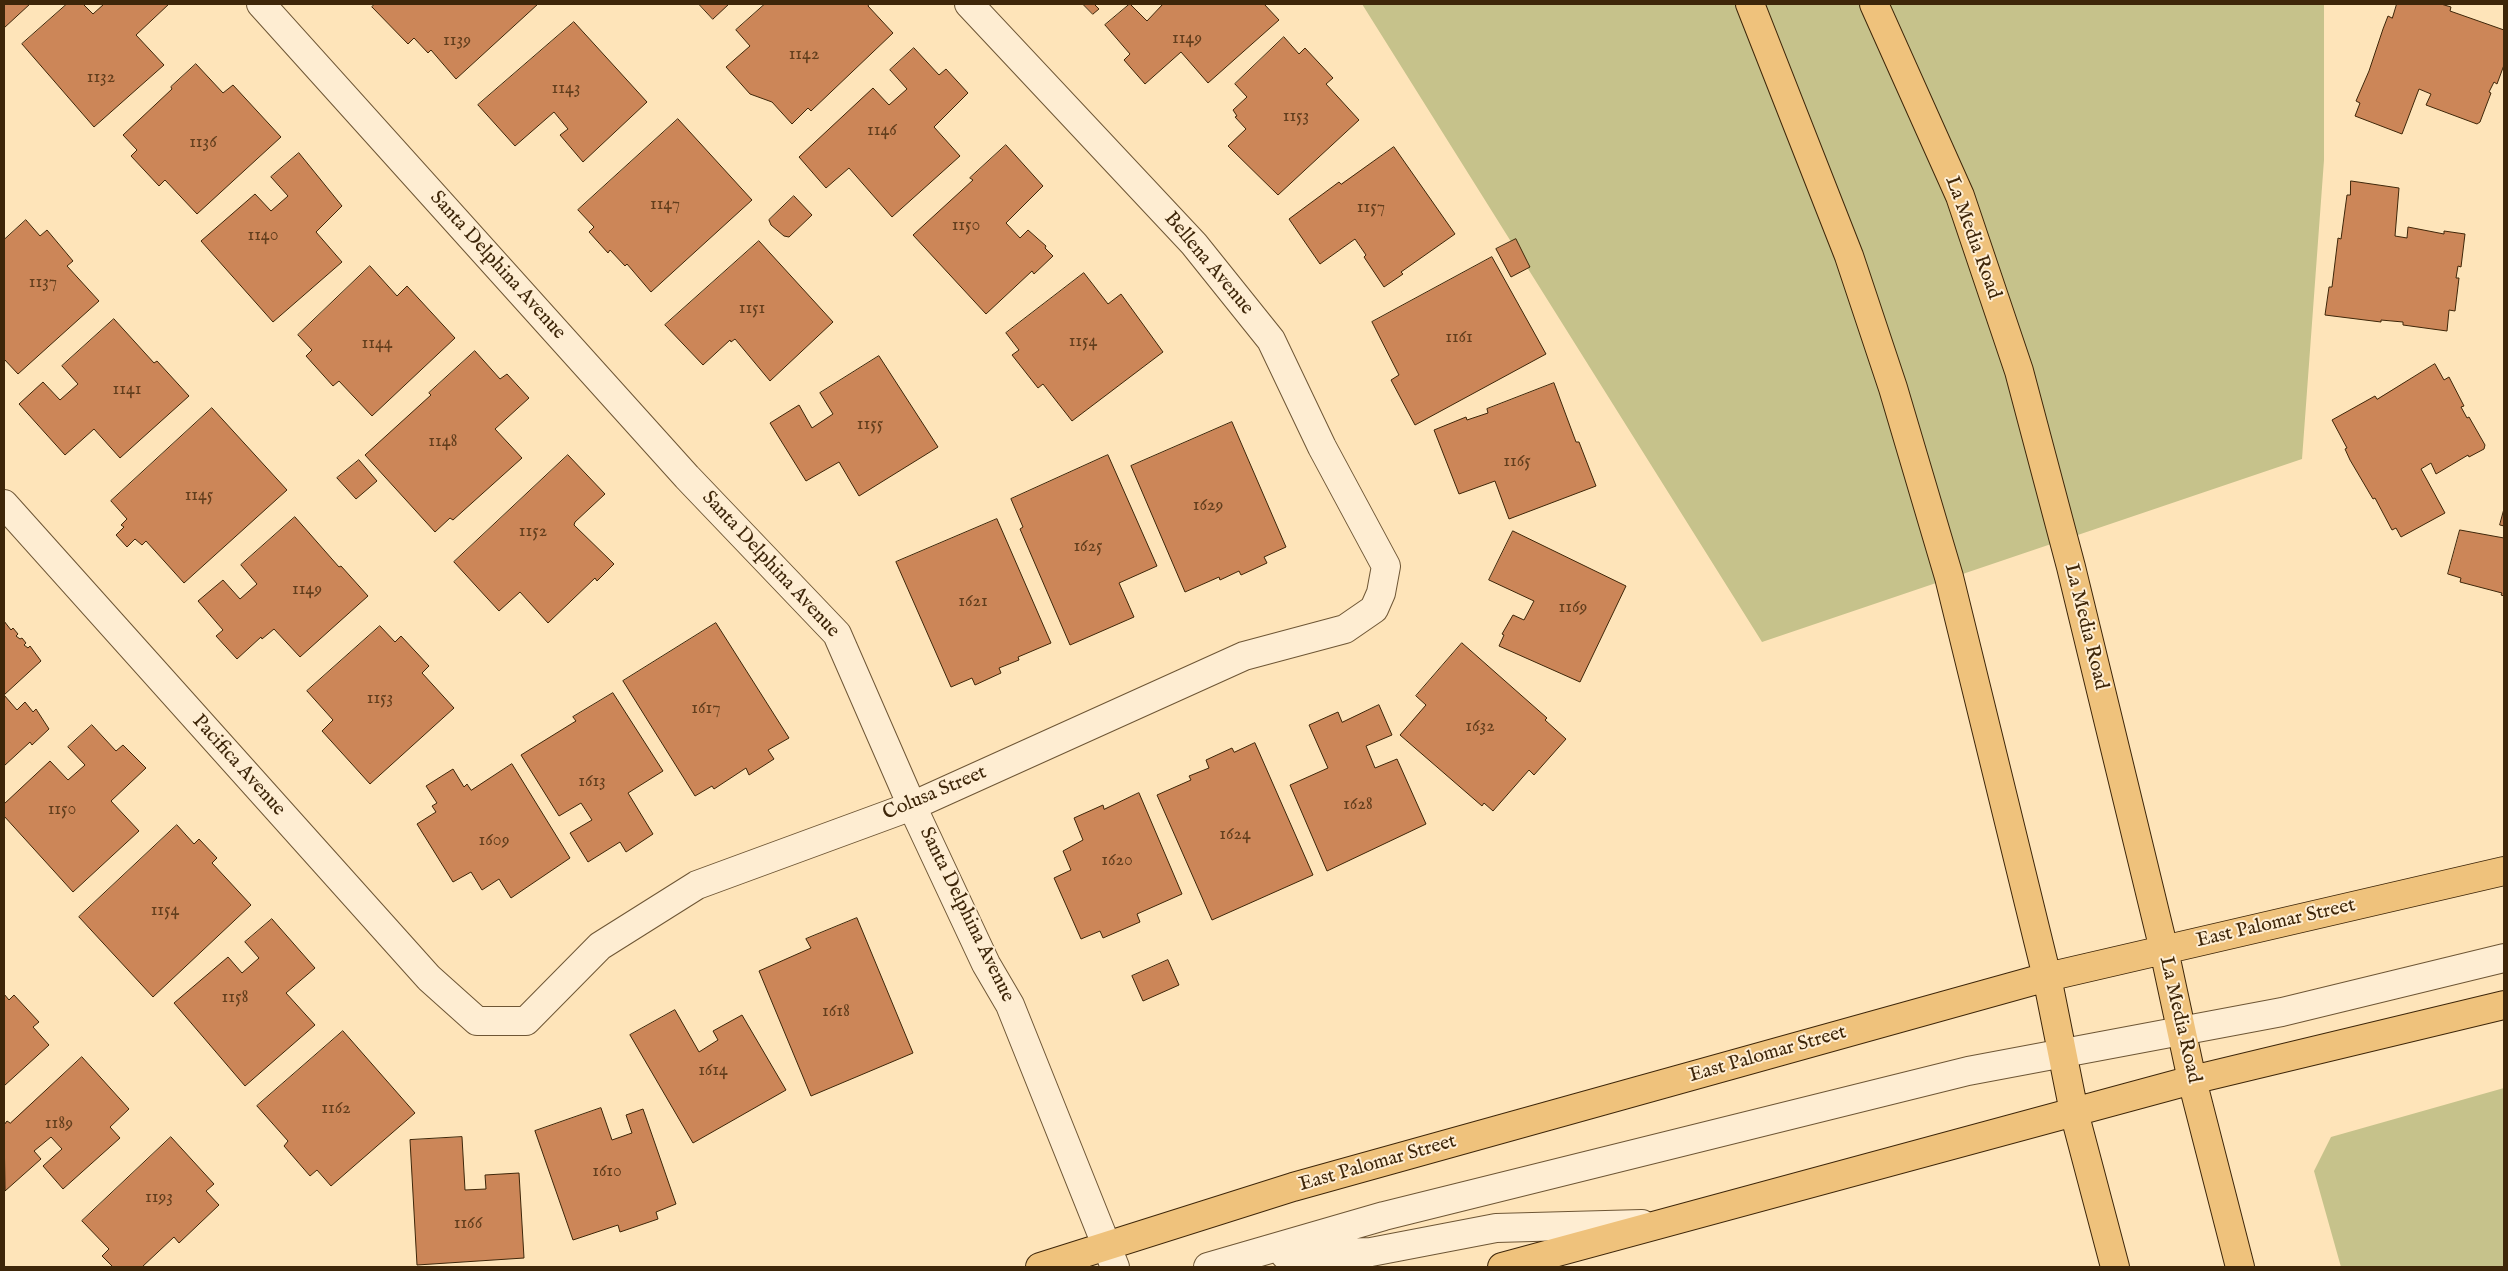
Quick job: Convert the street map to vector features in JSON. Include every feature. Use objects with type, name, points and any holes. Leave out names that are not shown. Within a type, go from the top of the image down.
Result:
[{"type":"main road","points":[[1750,4],[1849,256],[1893,388],[1949,577],[2047,977],[2074,1112],[2115,1267]]},
{"type":"main road","name":"La Media Road","points":[[1874,4],[1960,196],[2019,371],[2071,567],[2164,950],[2192,1080],[2240,1267]]},
{"type":"main road","name":"East Palomar Street","points":[[1040,1267],[1112,1256],[1294,1187],[2047,977],[2504,871]]},
{"type":"main road","points":[[1502,1267],[2192,1080],[2504,1005]]},
{"type":"street","name":"Santa Delphina Avenue","points":[[260,4],[681,470],[837,634],[912,806],[986,964],[1010,1005],[1112,1256]]},
{"type":"street","name":"Bellena Avenue","points":[[969,4],[1194,244],[1271,340],[1322,447],[1386,566]]},
{"type":"street","name":"Pacifica Avenue","points":[[4,504],[429,978],[477,1022]]},
{"type":"street","name":"Colusa Street","points":[[477,1022],[526,1021],[600,946],[697,886],[912,806],[1244,656],[1345,628],[1374,609],[1381,593],[1386,566]]},
{"type":"street","points":[[1208,1267],[1384,1216],[1968,1071],[2282,1012],[2504,958]]},
{"type":"street","points":[[1243,1256],[1371,1252],[1496,1228],[1665,1223]]},
{"type":"shaded area","points":[[1362,4],[2324,4],[2324,160],[2302,459],[1762,642]]},
{"type":"shaded area","points":[[2504,1088],[2504,1267],[2341,1267],[2314,1171],[2331,1137]]},
{"type":"building","points":[[4,4],[30,4],[4,28]]},
{"type":"building","points":[[67,4],[83,4],[93,14],[104,4],[169,4],[136,35],[164,65],[94,127],[22,44]]},
{"type":"building","points":[[375,4],[538,4],[456,79],[431,50],[428,53],[414,38],[408,44],[372,7]]},
{"type":"building","points":[[699,4],[729,4],[713,19]]},
{"type":"building","points":[[765,4],[869,4],[868,6],[893,33],[811,111],[808,108],[792,124],[772,102],[750,94],[726,67],[750,46],[736,30]]},
{"type":"building","points":[[1083,4],[1094,4],[1099,9],[1093,14]]},
{"type":"building","points":[[1130,4],[1147,21],[1163,4],[1264,4],[1279,20],[1208,83],[1181,52],[1145,84],[1124,60],[1130,54],[1105,25]]},
{"type":"building","points":[[2397,4],[2441,4],[2451,7],[2450,11],[2504,30],[2504,65],[2497,84],[2494,82],[2489,92],[2491,93],[2480,122],[2477,124],[2426,105],[2431,94],[2419,89],[2402,134],[2355,116],[2360,103],[2356,101],[2369,71],[2383,29],[2388,16],[2392,18]]},
{"type":"building","points":[[574,22],[647,102],[583,162],[560,135],[568,129],[554,112],[515,146],[478,105]]},
{"type":"building","points":[[1284,37],[1299,54],[1305,48],[1333,78],[1326,84],[1359,120],[1278,195],[1228,146],[1246,129],[1235,117],[1237,116],[1233,110],[1247,97],[1235,84]]},
{"type":"building","points":[[914,48],[939,75],[946,69],[968,93],[934,127],[960,156],[892,217],[849,168],[826,188],[799,157],[873,88],[889,105],[907,89],[890,70]]},
{"type":"building","points":[[196,64],[223,93],[233,85],[281,137],[197,214],[165,180],[159,186],[131,156],[137,150],[123,135]]},
{"type":"building","points":[[678,119],[752,200],[651,292],[627,264],[625,266],[610,250],[608,253],[589,232],[594,227],[578,210]]},
{"type":"building","points":[[1006,145],[1043,186],[1006,223],[1020,238],[1028,230],[1046,246],[1045,248],[1053,256],[1034,274],[1032,271],[986,314],[913,235],[973,180],[970,178]]},
{"type":"building","points":[[1394,147],[1455,234],[1401,272],[1403,274],[1384,287],[1364,257],[1366,255],[1355,239],[1320,264],[1289,219],[1339,182],[1341,184]]},
{"type":"building","points":[[299,153],[342,206],[316,232],[342,262],[273,322],[201,241],[255,194],[271,211],[288,196],[271,177]]},
{"type":"building","points":[[2351,181],[2399,188],[2395,236],[2407,238],[2408,227],[2444,234],[2444,231],[2465,234],[2461,267],[2458,266],[2456,278],[2459,278],[2455,311],[2449,310],[2447,331],[2403,325],[2403,322],[2381,320],[2381,322],[2325,315],[2329,287],[2332,287],[2338,238],[2341,239],[2347,195],[2350,195]]},
{"type":"building","points":[[794,196],[812,215],[789,237],[784,236],[771,225],[769,220]]},
{"type":"building","points":[[26,220],[40,236],[47,230],[73,261],[67,266],[99,301],[18,374],[4,359],[4,240]]},
{"type":"building","points":[[1516,239],[1530,267],[1511,277],[1496,249]]},
{"type":"building","points":[[759,241],[833,322],[770,381],[735,339],[731,342],[730,340],[703,365],[665,325]]},
{"type":"building","points":[[1492,257],[1546,354],[1415,425],[1391,380],[1399,375],[1372,322]]},
{"type":"building","points":[[370,266],[397,296],[407,286],[455,338],[372,416],[339,381],[333,386],[306,356],[312,350],[298,335]]},
{"type":"building","points":[[1084,273],[1108,304],[1121,294],[1163,352],[1072,421],[1043,384],[1038,388],[1012,355],[1019,350],[1006,333]]},
{"type":"building","points":[[114,319],[154,363],[157,361],[189,396],[120,458],[94,429],[65,455],[19,404],[43,382],[60,400],[78,384],[62,366]]},
{"type":"building","points":[[475,351],[500,379],[507,374],[529,398],[495,429],[522,458],[453,520],[450,518],[435,532],[365,455],[431,395],[429,393]]},
{"type":"building","points":[[879,356],[938,447],[859,496],[839,462],[806,481],[770,423],[799,405],[812,428],[833,414],[820,393]]},
{"type":"building","points":[[2435,364],[2444,380],[2449,377],[2464,406],[2461,407],[2485,445],[2484,449],[2469,457],[2468,455],[2436,474],[2431,463],[2421,469],[2445,513],[2401,537],[2396,528],[2392,530],[2375,498],[2373,499],[2350,460],[2345,449],[2347,448],[2332,420],[2375,396],[2377,399]]},
{"type":"building","points":[[1554,383],[1576,442],[1579,442],[1596,486],[1509,519],[1495,481],[1459,494],[1434,430],[1466,417],[1467,420],[1488,413],[1487,409]]},
{"type":"building","points":[[212,408],[287,490],[184,583],[146,541],[142,545],[135,539],[127,547],[116,535],[124,527],[121,525],[127,519],[111,501]]},
{"type":"building","points":[[1232,422],[1286,547],[1264,557],[1267,563],[1241,575],[1239,571],[1220,580],[1219,577],[1185,592],[1131,466]]},
{"type":"building","points":[[568,455],[605,494],[574,525],[614,564],[597,581],[595,578],[548,623],[520,592],[499,611],[454,562]]},
{"type":"building","points":[[1108,455],[1157,566],[1119,583],[1134,617],[1070,645],[1020,529],[1023,527],[1011,499]]},
{"type":"building","points":[[359,460],[377,481],[356,499],[337,478]]},
{"type":"building","points":[[2504,509],[2504,526],[2500,525]]},
{"type":"building","points":[[295,517],[339,567],[341,566],[368,596],[300,657],[274,629],[262,639],[261,637],[237,659],[216,636],[223,630],[198,601],[223,580],[240,599],[257,584],[241,565]]},
{"type":"building","points":[[997,519],[1051,643],[1018,657],[1019,660],[999,668],[1001,673],[975,685],[972,678],[951,687],[896,562]]},
{"type":"building","points":[[2460,530],[2504,538],[2504,596],[2501,595],[2502,593],[2460,582],[2461,578],[2448,574]]},
{"type":"building","points":[[1513,531],[1626,586],[1580,682],[1499,646],[1504,635],[1502,634],[1513,615],[1524,620],[1534,601],[1489,580]]},
{"type":"building","points":[[4,621],[11,630],[13,628],[18,634],[16,636],[20,639],[22,638],[26,643],[24,645],[28,648],[30,646],[41,661],[4,695]]},
{"type":"building","points":[[716,623],[789,738],[768,750],[774,759],[749,775],[746,768],[714,789],[712,786],[695,796],[623,681]]},
{"type":"building","points":[[380,626],[395,642],[401,636],[429,666],[422,673],[454,708],[370,784],[322,731],[333,720],[307,691]]},
{"type":"building","points":[[1462,643],[1547,718],[1545,720],[1566,739],[1534,775],[1529,770],[1493,811],[1484,803],[1482,806],[1400,735],[1426,705],[1416,696]]},
{"type":"building","points":[[613,693],[663,771],[628,793],[653,834],[626,852],[620,842],[588,862],[570,833],[592,820],[581,803],[559,816],[521,755],[576,721],[573,717]]},
{"type":"building","points":[[4,695],[17,710],[25,702],[33,712],[36,709],[49,729],[32,745],[30,742],[4,766]]},
{"type":"building","points":[[1379,705],[1392,735],[1366,746],[1375,768],[1397,759],[1426,824],[1327,871],[1290,785],[1328,768],[1309,725],[1338,712],[1342,722]]},
{"type":"building","points":[[92,725],[116,751],[123,745],[146,768],[111,801],[139,831],[73,892],[4,816],[4,804],[50,761],[68,780],[85,765],[68,747]]},
{"type":"building","points":[[1255,743],[1313,875],[1212,920],[1157,795],[1191,780],[1189,776],[1209,768],[1206,760],[1232,748],[1234,752]]},
{"type":"building","points":[[512,764],[570,858],[511,898],[499,879],[482,890],[471,872],[453,882],[417,824],[436,812],[432,806],[437,803],[426,786],[453,769],[464,787],[467,784],[471,790]]},
{"type":"building","points":[[1139,793],[1182,894],[1137,914],[1140,922],[1103,938],[1100,931],[1081,939],[1054,878],[1071,870],[1063,851],[1083,840],[1074,818],[1103,805],[1104,809]]},
{"type":"building","points":[[177,825],[194,844],[199,839],[217,858],[212,863],[251,905],[153,997],[79,917]]},
{"type":"building","points":[[857,918],[913,1053],[811,1096],[759,971],[811,948],[806,939]]},
{"type":"building","points":[[272,919],[315,968],[286,993],[315,1025],[245,1086],[174,1003],[228,957],[242,973],[259,958],[245,942]]},
{"type":"building","points":[[1168,960],[1179,985],[1143,1001],[1132,976]]},
{"type":"building","points":[[4,994],[9,1000],[14,995],[39,1022],[33,1027],[49,1045],[4,1086]]},
{"type":"building","points":[[675,1010],[699,1052],[718,1040],[713,1031],[742,1015],[786,1090],[693,1143],[630,1035]]},
{"type":"building","points":[[343,1031],[415,1113],[331,1186],[317,1170],[310,1176],[284,1146],[288,1141],[257,1106]]},
{"type":"building","points":[[82,1057],[129,1109],[110,1127],[120,1138],[63,1189],[43,1166],[62,1149],[51,1137],[34,1151],[41,1159],[5,1191],[4,1125],[7,1121],[10,1123]]},
{"type":"building","points":[[601,1108],[612,1140],[632,1133],[626,1115],[643,1109],[676,1204],[656,1212],[658,1219],[620,1232],[618,1225],[573,1240],[535,1131]]},
{"type":"building","points":[[171,1137],[214,1184],[206,1191],[219,1205],[179,1243],[174,1237],[142,1267],[113,1267],[102,1256],[109,1249],[82,1221]]},
{"type":"building","points":[[462,1137],[465,1190],[486,1189],[485,1175],[519,1173],[524,1258],[417,1265],[410,1140]]}]
